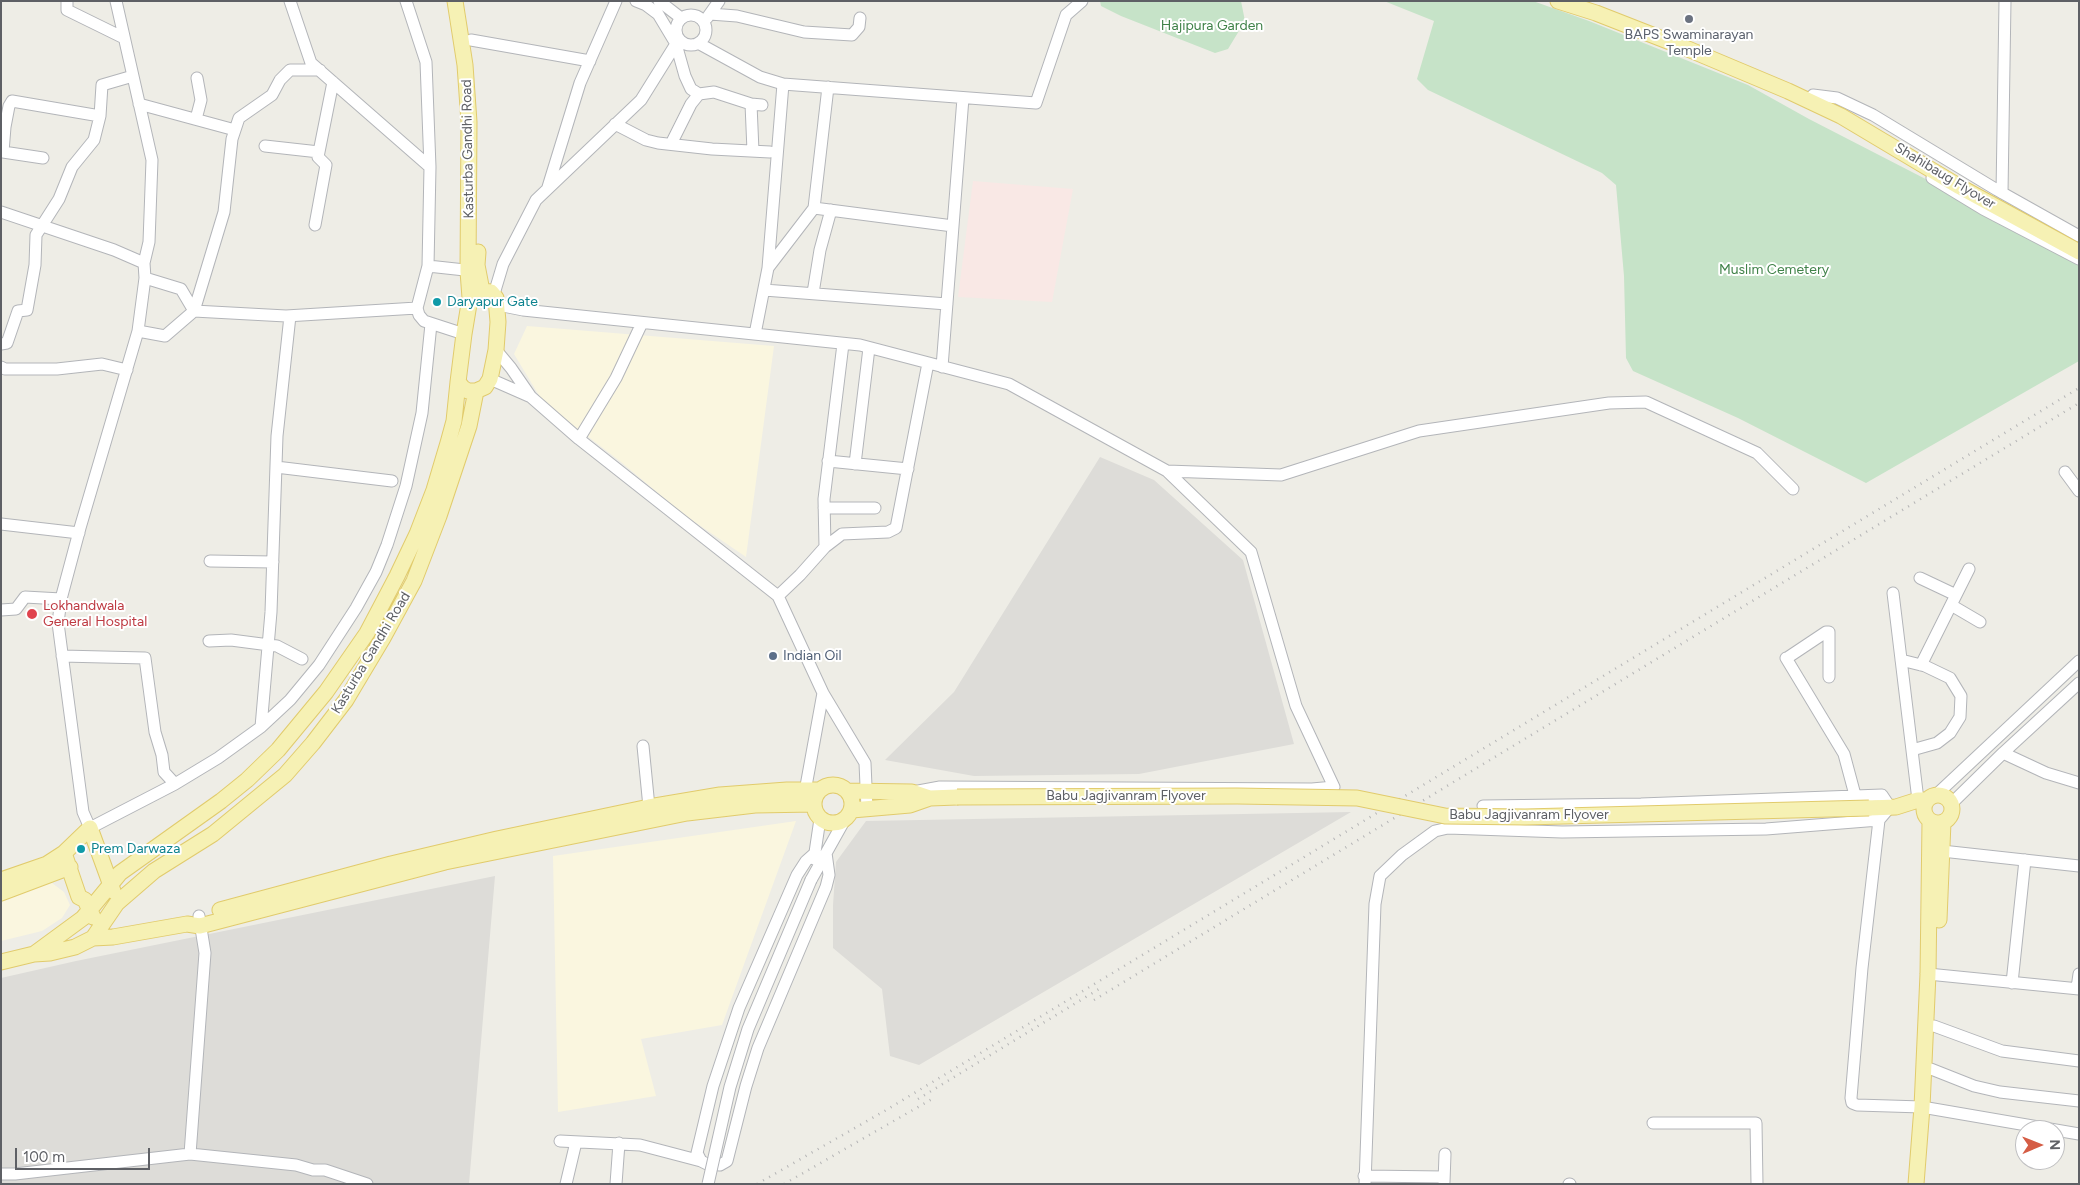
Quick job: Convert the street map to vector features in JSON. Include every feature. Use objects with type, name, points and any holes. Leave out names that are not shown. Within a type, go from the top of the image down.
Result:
[{"type":"main road","name":"Kasturba Gandhi Road","points":[[455,1],[465,65],[469,122],[473,271],[486,297]]},
{"type":"main road","name":"Kasturba Gandhi Road","points":[[464,1],[474,64],[478,121],[473,271]]},
{"type":"main road","points":[[1558,1],[1596,13],[1812,98]]},
{"type":"main road","points":[[1580,1],[1691,43],[1812,98]]},
{"type":"main road","name":"Shahibaug Flyover","points":[[1812,98],[1843,113],[2079,245]]},
{"type":"main road","name":"Shahibaug Flyover","points":[[1843,113],[1968,191],[2079,252]]},
{"type":"main road","points":[[464,334],[486,297]]},
{"type":"main road","points":[[458,382],[465,390],[476,391],[485,387],[490,379],[496,350],[486,297]]},
{"type":"main road","name":"Kasturba Gandhi Road","points":[[34,954],[86,914],[110,882],[129,865],[221,801],[247,780],[278,750],[340,675],[367,633],[397,576],[417,534],[434,490],[454,421],[464,334]]},
{"type":"main road","name":"Kasturba Gandhi Road","points":[[96,934],[117,903],[154,872],[213,834],[285,775],[313,743],[346,700],[414,582],[470,426],[476,391]]},
{"type":"main road","points":[[1,962],[75,947],[96,934],[113,937],[196,922],[394,874],[587,833],[716,808],[810,797],[831,785],[837,785],[848,792],[912,792],[930,798]]},
{"type":"main road","points":[[196,922],[392,864],[649,807],[720,794],[758,791],[810,797]]},
{"type":"main road","points":[[848,792],[853,804],[854,813]]},
{"type":"main road","name":"Babu Jagjivanram Flyover","points":[[930,798],[1236,796],[1357,798],[1445,816],[1525,817],[1893,807],[1918,814],[1930,809]]},
{"type":"main road","points":[[810,797],[816,814],[820,819],[832,824],[854,813],[910,805],[930,798]]},
{"type":"main road","points":[[1930,809],[1950,817],[1951,804]]},
{"type":"main road","points":[[1923,1184],[1932,974],[1942,850],[1930,809]]},
{"type":"main road","points":[[1916,1184],[1932,1069],[1934,1026],[1930,809]]},
{"type":"main road","points":[[90,828],[117,903]]},
{"type":"main road","points":[[1,893],[67,860],[90,828]]},
{"type":"main road","points":[[101,856],[112,863],[129,865]]},
{"type":"main road","points":[[1,880],[47,864],[67,860]]},
{"type":"main road","points":[[67,860],[79,897],[85,900],[86,914],[96,934]]},
{"type":"street","points":[[67,1],[67,10],[124,38]]},
{"type":"street","points":[[116,1],[152,160],[149,242],[144,263],[145,278],[138,331],[79,532],[61,599],[58,624],[83,812],[90,828],[175,784],[218,758],[261,727],[290,700],[319,665],[356,608],[376,572],[406,486],[422,413],[431,324]]},
{"type":"street","points":[[290,1],[311,63],[430,167]]},
{"type":"street","points":[[406,1],[426,62],[430,167],[428,266],[417,308],[419,315],[424,321],[464,334]]},
{"type":"street","points":[[548,189],[580,83],[616,1]]},
{"type":"street","points":[[636,1],[646,5],[658,14],[677,42],[688,45],[698,43],[705,36],[707,18],[719,1]]},
{"type":"street","points":[[659,1],[681,18]]},
{"type":"street","points":[[698,43],[760,77],[784,84],[1036,103],[1066,15],[1082,1]]},
{"type":"street","points":[[2002,193],[2005,1]]},
{"type":"street","points":[[753,151],[757,104],[714,92],[699,94],[691,89],[685,76],[677,42],[676,26],[681,18],[690,14],[707,18],[737,16],[804,32],[852,35],[859,27],[860,18]]},
{"type":"street","points":[[471,40],[590,61]]},
{"type":"street","points":[[677,42],[641,100],[536,200],[486,297],[524,310],[869,348],[1009,384],[1167,470],[1251,552],[1296,706],[1334,787],[1312,789],[940,786],[912,792]]},
{"type":"street","points":[[138,331],[165,336],[194,311],[213,243],[224,212],[235,130],[239,118],[272,95],[280,80],[290,70],[320,70]]},
{"type":"street","points":[[1,344],[7,343],[18,312],[27,310],[35,265],[36,236],[59,199],[72,167],[94,140],[100,116],[102,85],[133,76]]},
{"type":"street","points":[[196,119],[201,100],[197,78]]},
{"type":"street","points":[[316,226],[326,165],[318,157],[333,82]]},
{"type":"street","points":[[755,334],[768,268],[784,84]]},
{"type":"street","points":[[768,268],[814,208],[828,87]]},
{"type":"street","points":[[671,144],[691,104],[699,94]]},
{"type":"street","points":[[942,367],[963,98]]},
{"type":"street","points":[[1812,98],[1837,98],[1873,116],[2002,193],[2079,236]]},
{"type":"street","points":[[1812,98],[1830,117],[1866,137],[1948,189],[2079,260]]},
{"type":"street","points":[[43,158],[3,152],[3,127],[12,101],[100,116]]},
{"type":"street","points":[[139,104],[235,130]]},
{"type":"street","points":[[615,124],[646,140],[712,149],[770,152]]},
{"type":"street","points":[[265,146],[319,152]]},
{"type":"street","points":[[814,208],[953,226]]},
{"type":"street","points":[[813,293],[820,250],[830,210]]},
{"type":"street","points":[[1,212],[114,250],[144,263]]},
{"type":"street","points":[[428,266],[473,271]]},
{"type":"street","points":[[145,278],[181,289],[194,311]]},
{"type":"street","points":[[764,290],[947,304]]},
{"type":"street","points":[[194,311],[290,316],[417,308]]},
{"type":"street","points":[[261,727],[273,562],[277,436],[290,316]]},
{"type":"street","points":[[579,439],[616,378],[642,322]]},
{"type":"street","points":[[825,547],[824,508],[828,461],[843,344]]},
{"type":"street","points":[[855,464],[869,348]]},
{"type":"street","points":[[496,350],[512,368],[531,397],[579,439],[778,596],[823,693],[866,763],[867,792],[854,813],[821,853],[748,1029],[728,1096],[708,1184]]},
{"type":"street","points":[[778,596],[825,547],[842,534],[888,532],[896,528],[928,363]]},
{"type":"street","points":[[1,367],[5,369],[57,369],[102,364],[127,370]]},
{"type":"street","points":[[490,379],[531,397]]},
{"type":"street","points":[[1167,470],[1281,476],[1419,431],[1608,403],[1646,402],[1757,453],[1793,489]]},
{"type":"street","points":[[828,461],[908,469]]},
{"type":"street","points":[[276,467],[392,481]]},
{"type":"street","points":[[2065,472],[2079,491]]},
{"type":"street","points":[[824,508],[875,508]]},
{"type":"street","points":[[1,524],[79,532]]},
{"type":"street","points":[[210,561],[273,562]]},
{"type":"street","points":[[1921,665],[1969,569]]},
{"type":"street","points":[[1920,578],[1953,600],[1980,622]]},
{"type":"street","points":[[1893,593],[1912,750],[1930,809],[2079,661]]},
{"type":"street","points":[[1,610],[16,609],[25,597],[61,599]]},
{"type":"street","points":[[1829,677],[1829,632],[1826,632],[1786,658],[1844,754],[1855,795]]},
{"type":"street","points":[[209,641],[231,640],[277,646],[302,659]]},
{"type":"street","points":[[62,656],[145,658],[155,732],[162,755],[164,772],[175,784]]},
{"type":"street","points":[[1901,660],[1921,665],[1950,678],[1961,696],[1960,717],[1950,733],[1937,743],[1912,750]]},
{"type":"street","points":[[1951,804],[2002,753],[2076,686],[2064,675]]},
{"type":"street","points":[[810,797],[823,693]]},
{"type":"street","points":[[643,746],[649,807]]},
{"type":"street","points":[[2002,753],[2046,773],[2079,783]]},
{"type":"street","points":[[1445,1154],[1444,1180],[1364,1180],[1375,904],[1380,876],[1402,855],[1435,831],[1448,828],[1562,832],[1757,829],[1879,820],[1893,807],[1882,795],[1650,804],[1483,806]]},
{"type":"street","points":[[560,1142],[640,1145],[715,1166],[727,1161],[746,1086],[758,1048],[826,887],[829,874],[821,853],[820,819]]},
{"type":"street","points":[[1879,820],[1862,968],[1852,1103],[1857,1105],[1926,1108],[2079,1134]]},
{"type":"street","points":[[1942,850],[2079,866]]},
{"type":"street","points":[[701,1161],[697,1154],[713,1086],[739,1008],[798,875],[806,861],[821,853]]},
{"type":"street","points":[[2012,983],[2024,860]]},
{"type":"street","points":[[190,1154],[205,953],[196,922]]},
{"type":"street","points":[[1932,974],[2078,988],[2079,974]]},
{"type":"street","points":[[1934,1026],[2002,1051],[2079,1061]]},
{"type":"street","points":[[1932,1069],[1974,1086],[2000,1092],[2079,1101]]},
{"type":"street","points":[[1653,1123],[1756,1124],[1757,1184]]},
{"type":"street","points":[[566,1184],[576,1142]]},
{"type":"street","points":[[616,1184],[619,1143]]},
{"type":"street","points":[[1,1174],[190,1154],[296,1166],[312,1170],[325,1170],[367,1184]]},
{"type":"shaded area","points":[[973,181],[1073,189],[1052,302],[958,297]]},
{"type":"shaded area","points":[[527,326],[774,346],[746,557],[683,514],[621,462],[543,402],[514,354]]},
{"type":"shaded area","points":[[1100,457],[1154,480],[1243,560],[1294,744],[1139,774],[974,776],[885,760],[954,692]]},
{"type":"shaded area","points":[[1351,812],[919,1065],[890,1056],[882,989],[833,948],[836,862],[866,821]]},
{"type":"shaded area","points":[[796,821],[722,1025],[641,1039],[656,1096],[558,1112],[553,856]]},
{"type":"shaded area","points":[[495,876],[469,1184],[1,1184],[1,978]]},
{"type":"shaded area","points":[[52,883],[64,892],[70,905],[62,918],[42,931],[1,941],[1,894]]},
{"type":"green space","name":"Hajipura Garden","points":[[1100,1],[1241,1],[1245,21],[1228,49],[1215,53],[1121,16],[1101,6]]},
{"type":"green space","name":"Muslim Cemetery","points":[[1384,1],[1533,1],[1589,21],[1748,85],[1809,119],[2079,258],[2079,361],[1866,483],[1738,418],[1633,371],[1626,358],[1624,276],[1616,185],[1602,173],[1428,90],[1417,79],[1434,21]]},
{"type":"railway","points":[[757,1184],[888,1109],[2079,388]]},
{"type":"railway","points":[[1094,1000],[2079,403]]},
{"type":"railway","points":[[918,1099],[1099,989]]},
{"type":"railway","points":[[784,1184],[932,1099]]},
{"type":"place","name":"BAPS Swaminarayan Temple","points":[[1689,19]]},
{"type":"place","name":"Daryapur Gate","points":[[437,302]]},
{"type":"place","name":"Lokhandwala General Hospital","points":[[32,614]]},
{"type":"place","name":"Indian Oil","points":[[773,656]]},
{"type":"place","name":"Prem Darwaza","points":[[81,849]]}]
